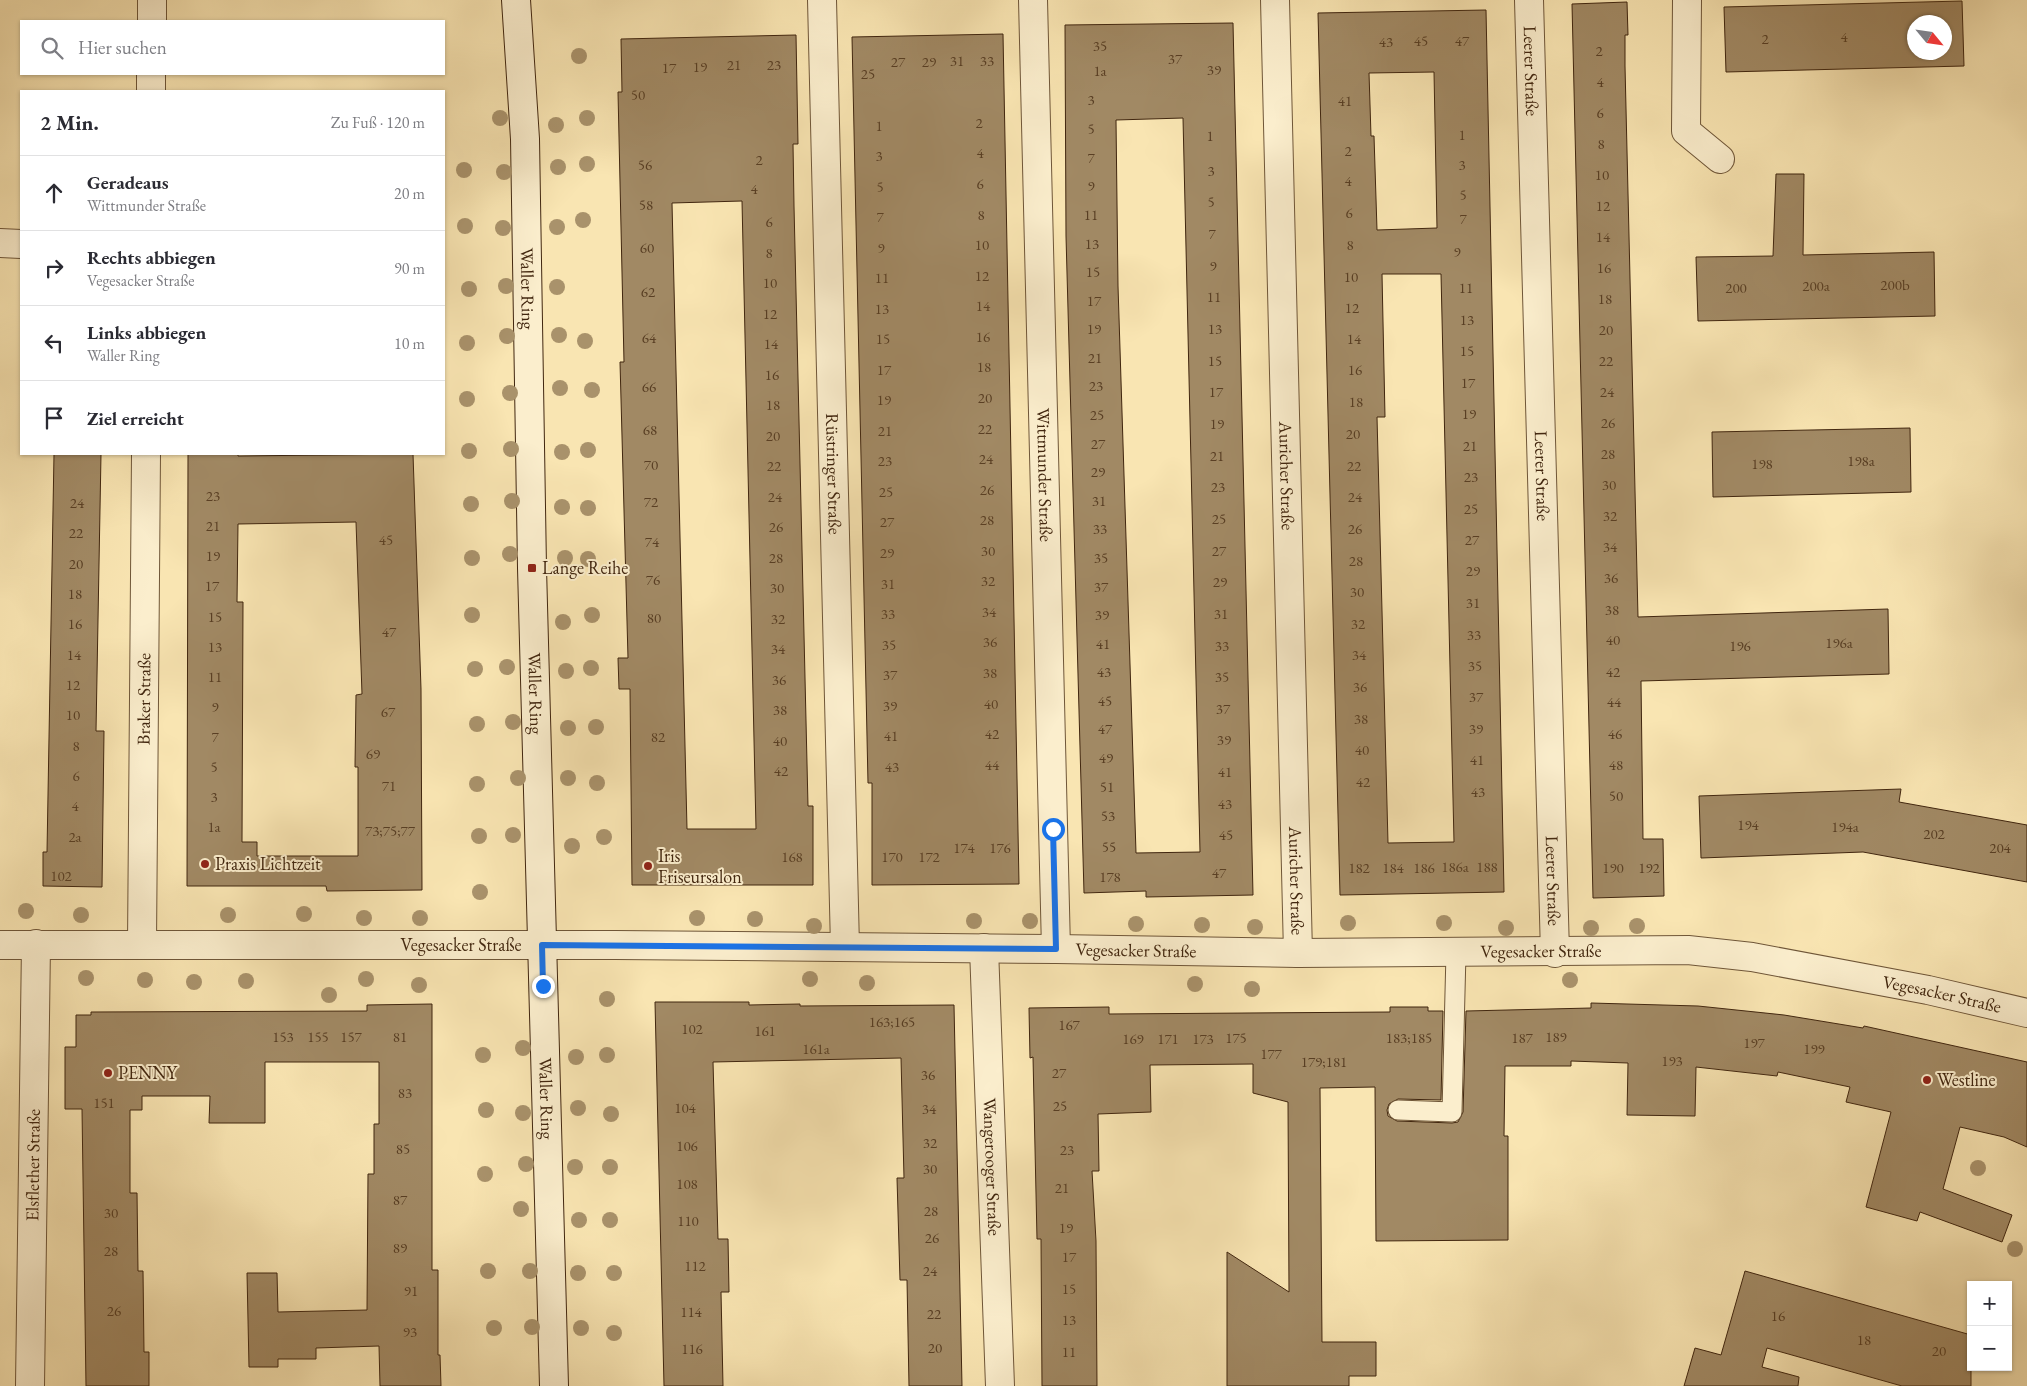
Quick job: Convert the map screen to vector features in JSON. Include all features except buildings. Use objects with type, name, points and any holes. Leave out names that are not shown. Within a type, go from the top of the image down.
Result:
[{"type":"street","points":[[152,0],[152,20]]},
{"type":"street","name":"Waller Ring","points":[[516,0],[526,139],[532,568],[554,1386]]},
{"type":"street","name":"Rüstringer Straße","points":[[822,0],[845,947]]},
{"type":"street","name":"Wittmunder Straße","points":[[1034,0],[1056,949]]},
{"type":"street","name":"Auricher Straße","points":[[1275,0],[1298,953]]},
{"type":"street","name":"Leerer Straße","points":[[1529,0],[1555,953]]},
{"type":"street","points":[[1687,0],[1686,130],[1720,159]]},
{"type":"street","points":[[151,75],[151,90]]},
{"type":"street","points":[[0,243],[20,244]]},
{"type":"street","name":"Braker Straße","points":[[142,944],[146,455]]},
{"type":"street","name":"Elsflether Straße","points":[[30,1386],[36,944]]},
{"type":"street","name":"Vegesacker Straße","points":[[0,945],[542,945],[984,948],[1298,953],[1555,953],[1688,950],[1752,957],[1928,990],[2027,1013]]},
{"type":"street","name":"Wangerooger Straße","points":[[984,948],[1000,1386]]},
{"type":"lane","points":[[1398,1110],[1452,1112],[1456,953]]},
{"type":"place","name":"Lange Reihe","points":[[532,568]]},
{"type":"place","name":"Praxis Lichtzeit","points":[[205,864]]},
{"type":"place","name":"Iris Friseursalon","points":[[648,866]]},
{"type":"place","name":"PENNY","points":[[108,1073]]},
{"type":"place","name":"Westline","points":[[1927,1080]]},
{"type":"route","points":[[543,986],[542,945],[1056,949],[1053,829]]}]
